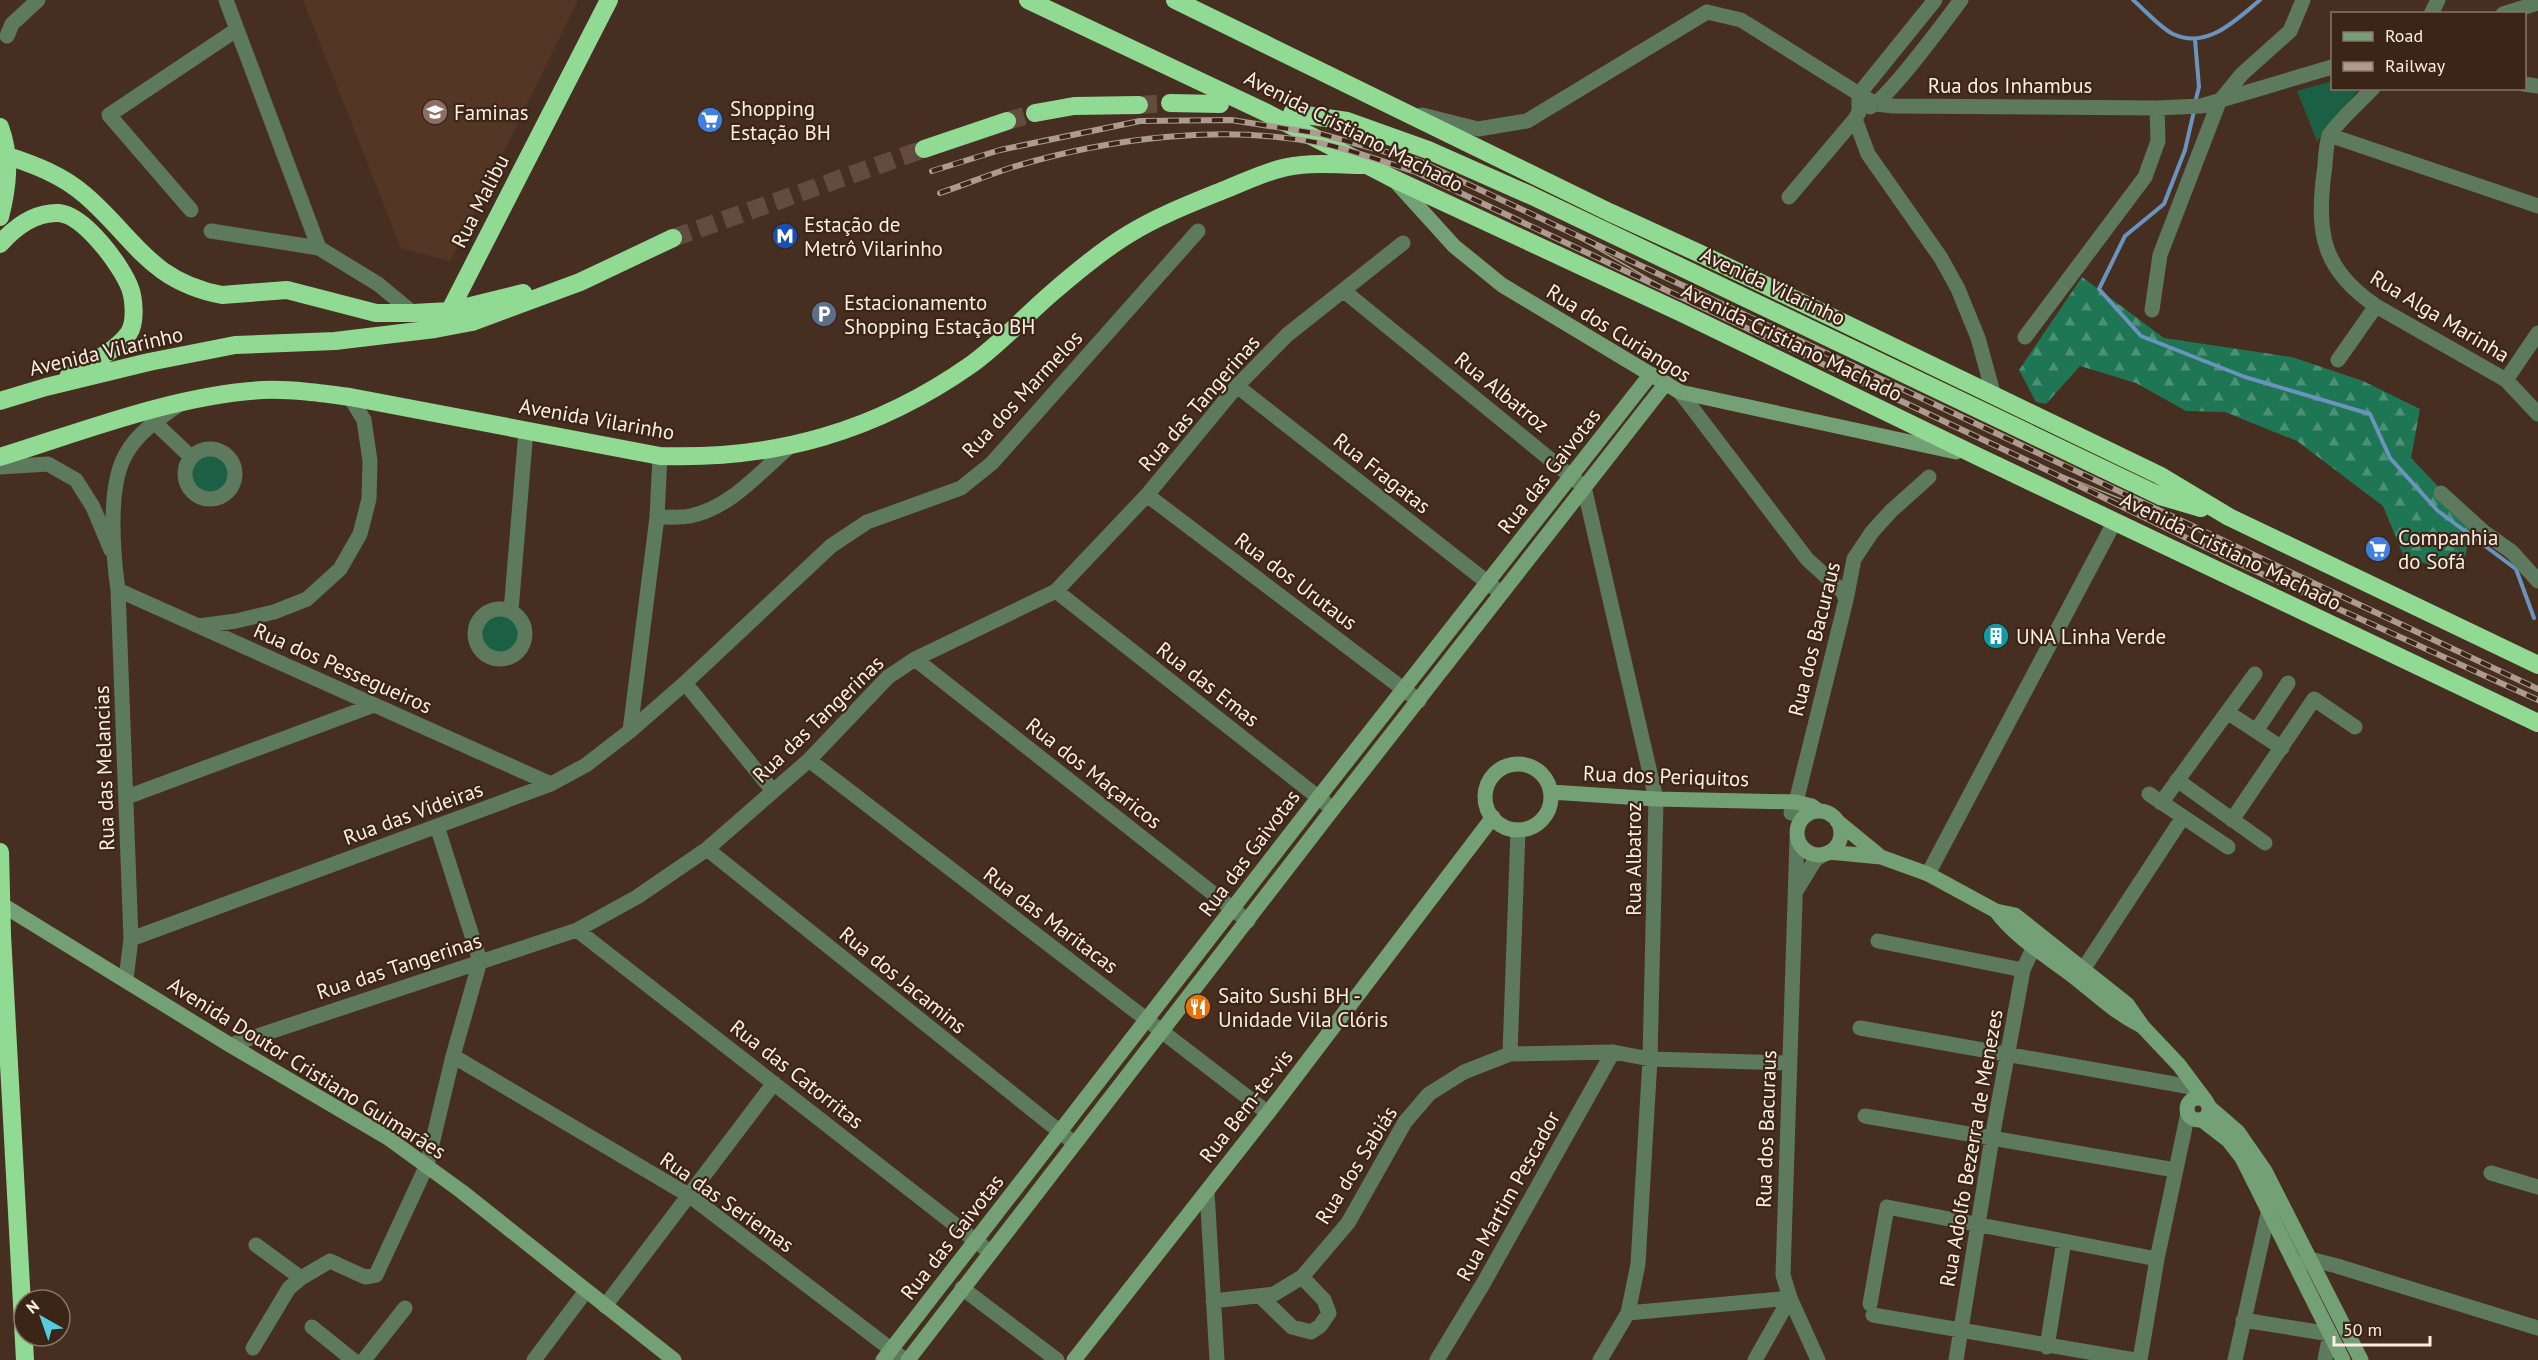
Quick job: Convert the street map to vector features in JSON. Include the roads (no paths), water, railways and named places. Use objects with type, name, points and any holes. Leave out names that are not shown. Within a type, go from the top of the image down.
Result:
[{"type":"highway","name":"Rua Malibu","points":[[442,328],[609,0]]},
{"type":"highway","name":"Avenida Cristiano Machado","points":[[1028,0],[1196,78],[1369,166],[1682,313],[2538,723]]},
{"type":"highway","name":"Avenida Cristiano Machado","points":[[1176,0],[2159,475],[2229,517],[2538,665]]},
{"type":"highway","points":[[1170,103],[1220,104]]},
{"type":"highway","points":[[1035,113],[1074,106],[1139,105]]},
{"type":"highway","name":"Avenida Vilarinho","points":[[1292,113],[1347,122],[1428,150],[1532,196],[2160,496],[2229,517]]},
{"type":"highway","points":[[924,148],[1007,121]]},
{"type":"highway","points":[[0,128],[8,156],[7,189],[0,217]]},
{"type":"highway","points":[[8,156],[39,166],[85,195],[144,258],[166,274],[187,286],[222,295],[287,290],[376,313],[413,313],[450,311],[530,291],[554,291]]},
{"type":"highway","name":"Avenida Vilarinho","points":[[0,457],[184,401],[264,390],[312,392],[350,397],[660,456],[711,456],[789,447],[822,439],[887,415],[957,374],[973,363],[1054,291],[1128,234],[1185,206],[1280,168],[1320,164],[1369,166]]},
{"type":"highway","points":[[0,244],[12,231],[31,218],[59,213],[75,218],[103,247],[130,288],[133,321],[129,332],[114,348],[46,387]]},
{"type":"highway","name":"Avenida Vilarinho","points":[[0,401],[46,387],[235,345],[334,341],[442,328],[472,322],[580,282],[673,238]]},
{"type":"highway","points":[[0,852],[25,1360]]},
{"type":"street","points":[[7,36],[12,24],[38,0]]},
{"type":"street","points":[[226,0],[319,248]]},
{"type":"street","points":[[1935,0],[1859,94],[1857,115],[1868,154],[1941,258],[1958,289],[1978,338],[1994,396]]},
{"type":"street","points":[[1788,197],[1857,115],[1876,104],[1961,0]]},
{"type":"street","points":[[2152,309],[2160,255],[2219,102],[2242,74],[2290,31],[2303,0]]},
{"type":"street","points":[[2509,12],[2538,3]]},
{"type":"street","points":[[1398,109],[1478,129],[1527,121],[1704,6]]},
{"type":"street","name":"Rua dos Inhambus","points":[[1704,6],[1741,20],[1876,104],[2201,106],[2331,67]]},
{"type":"street","points":[[191,210],[108,115],[236,30]]},
{"type":"street","points":[[2371,90],[2330,135],[2538,206]]},
{"type":"street","points":[[2025,337],[2145,177],[2158,141],[2163,107]]},
{"type":"street","name":"Rua Alga Marinha","points":[[2330,135],[2320,204],[2321,228],[2327,252],[2339,274],[2355,292],[2376,306],[2506,380],[2538,414]]},
{"type":"street","name":"Rua dos Curiangos","points":[[1392,177],[1454,246],[1477,267],[1502,285],[1680,392],[1807,559],[1844,592],[1846,600]]},
{"type":"street","points":[[211,231],[319,248],[378,284],[413,313]]},
{"type":"street","name":"Rua dos Marmelos","points":[[685,683],[831,546],[867,522],[961,488],[992,463],[1198,231]]},
{"type":"street","name":"Rua das Tangerinas","points":[[230,1045],[577,930],[637,897],[707,849],[809,760],[888,677],[915,659],[1056,591],[1147,495],[1237,386],[1287,335],[1403,243]]},
{"type":"street","name":"Rua Albatroz","points":[[1344,291],[1584,487],[1656,799],[1650,1059],[1638,1264],[1628,1312],[1600,1360]]},
{"type":"street","points":[[2338,360],[2376,306]]},
{"type":"street","points":[[2506,380],[2538,333]]},
{"type":"street","name":"Rua das Gaivotas","points":[[887,1355],[1318,798],[1651,374]]},
{"type":"street","name":"Rua das Gaivotas","points":[[906,1360],[1248,921],[1332,809],[1419,701],[1666,383]]},
{"type":"street","name":"Rua Fragatas","points":[[1237,386],[1501,593]]},
{"type":"street","points":[[1680,392],[1979,457]]},
{"type":"street","points":[[199,626],[236,621],[274,612],[307,599],[340,568],[360,534],[369,499],[370,461],[364,420],[350,397]]},
{"type":"street","name":"Rua das Melancias","points":[[126,979],[131,939],[118,590],[113,555],[116,482],[126,453],[154,422],[184,401]]},
{"type":"street","points":[[364,420],[378,402]]},
{"type":"street","points":[[154,422],[191,457]]},
{"type":"street","points":[[511,611],[526,430]]},
{"type":"street","points":[[657,517],[687,517],[706,512],[726,502],[789,447]]},
{"type":"street","points":[[630,731],[657,517],[660,456]]},
{"type":"street","name":"Rua das Melancias","points":[[0,466],[48,464],[76,480],[93,507],[113,555]]},
{"type":"street","name":"Rua dos Bacuraus","points":[[1818,1360],[1790,1298],[1783,1275],[1794,893],[1792,816],[1846,600],[1854,559],[1872,532],[1891,511],[1929,477]]},
{"type":"street","points":[[2441,493],[2485,533],[2512,552],[2538,581]]},
{"type":"street","name":"Rua dos Urutaus","points":[[1147,495],[1419,701]]},
{"type":"street","points":[[1928,874],[2115,521]]},
{"type":"street","name":"Rua dos Pessegueiros","points":[[118,590],[551,784]]},
{"type":"street","name":"Rua das Emas","points":[[1056,591],[1332,809]]},
{"type":"street","name":"Rua dos Maçaricos","points":[[915,659],[1248,921]]},
{"type":"street","points":[[2228,847],[2155,798],[2178,780],[2255,674]]},
{"type":"street","points":[[685,683],[773,791]]},
{"type":"street","name":"Rua das Videiras","points":[[131,939],[551,784],[586,765],[630,731],[685,683]]},
{"type":"street","points":[[2256,731],[2288,683]]},
{"type":"street","points":[[2232,820],[2314,699],[2355,727]]},
{"type":"street","points":[[127,797],[374,705]]},
{"type":"street","points":[[2227,712],[2282,748]]},
{"type":"street","name":"Rua das Maritacas","points":[[809,760],[1268,1113]]},
{"type":"street","points":[[1524,765],[1537,770],[1546,780],[1551,792],[1549,809],[1542,820],[1531,827],[1518,830],[1504,826],[1492,817],[1486,805],[1486,790],[1495,774],[1507,767],[1524,765]]},
{"type":"street","points":[[2178,780],[2265,843]]},
{"type":"street","name":"Rua dos Periquitos","points":[[1551,792],[1656,799],[1792,816],[1812,806],[1819,811]]},
{"type":"street","points":[[1881,857],[1829,814],[1819,811],[1792,816],[1803,848],[1809,853],[1881,857],[1928,874],[1996,911],[2015,915],[2127,1004],[2142,1027],[2192,1084],[2199,1110],[2238,1132],[2265,1171],[2275,1206],[2303,1263],[2330,1334],[2343,1360]]},
{"type":"street","name":"Rua Bem-te-vis","points":[[1074,1360],[1268,1113],[1492,817]]},
{"type":"street","points":[[2084,968],[2183,817]]},
{"type":"street","points":[[1794,893],[1815,860],[1839,840],[1841,832],[1837,821]]},
{"type":"street","points":[[253,1348],[289,1288],[301,1278],[330,1261],[365,1277],[376,1275],[427,1165],[453,1056],[480,961],[436,826]]},
{"type":"street","points":[[1510,1054],[1518,830]]},
{"type":"street","name":"Rua dos Jacamins","points":[[707,849],[1074,1143]]},
{"type":"street","name":"Avenida Doutor Cristiano Guimarães","points":[[2,904],[230,1045],[388,1138],[427,1165],[674,1360]]},
{"type":"street","points":[[1996,911],[2008,927],[2118,1014],[2142,1027]]},
{"type":"street","points":[[2,928],[9,920],[20,915]]},
{"type":"street","name":"Rua das Catorritas","points":[[577,930],[990,1252]]},
{"type":"street","points":[[1878,941],[2023,969]]},
{"type":"street","name":"Rua Adolfo Bezerra de Menezes","points":[[1956,1360],[1992,1138],[2023,969],[2034,946]]},
{"type":"street","points":[[1860,1028],[2007,1056],[2192,1084]]},
{"type":"street","name":"Rua dos Sabiás","points":[[1213,1300],[1274,1294],[1302,1277],[1348,1223],[1405,1122],[1429,1094],[1464,1072],[1510,1054],[1613,1052],[1650,1059],[1790,1063]]},
{"type":"street","name":"Rua Martim Pescador","points":[[1437,1360],[1483,1284],[1613,1052]]},
{"type":"street","name":"Rua das Seriemas","points":[[453,1056],[690,1196],[887,1355],[906,1360]]},
{"type":"street","points":[[605,1306],[774,1083]]},
{"type":"street","points":[[2140,1360],[2182,1132],[2199,1110]]},
{"type":"street","points":[[1865,1116],[2175,1170]]},
{"type":"street","points":[[2491,1173],[2538,1187]]},
{"type":"street","points":[[1207,1191],[1217,1360]]},
{"type":"street","points":[[2235,1360],[2243,1320],[2275,1206]]},
{"type":"street","points":[[2135,1360],[2048,1347],[1871,1310],[1887,1207],[1979,1227],[2157,1259]]},
{"type":"street","points":[[2048,1347],[2064,1241]]},
{"type":"street","points":[[256,1245],[301,1278]]},
{"type":"street","points":[[2303,1263],[2344,1327],[2361,1360]]},
{"type":"street","points":[[2303,1263],[2538,1328]]},
{"type":"street","points":[[1261,1297],[1292,1327],[1311,1332],[1320,1326],[1329,1313],[1324,1300],[1302,1277]]},
{"type":"street","points":[[962,1288],[1057,1360]]},
{"type":"street","points":[[534,1360],[586,1291]]},
{"type":"street","points":[[1628,1312],[1790,1298]]},
{"type":"street","points":[[1755,1360],[1790,1298]]},
{"type":"street","points":[[364,1360],[405,1308]]},
{"type":"street","points":[[2243,1320],[2330,1334],[2344,1327]]},
{"type":"street","points":[[312,1327],[353,1360]]},
{"type":"street","points":[[2325,1360],[2330,1334]]},
{"type":"waterway","points":[[2133,0],[2168,31],[2186,38],[2209,36],[2220,31],[2260,0]]},
{"type":"waterway","points":[[2195,39],[2199,87],[2195,103]]},
{"type":"waterway","points":[[2194,111],[2185,150],[2164,204],[2125,236],[2099,289],[2141,336],[2245,377],[2370,414],[2390,458],[2438,511],[2516,569],[2534,618]]},
{"type":"tunnel","points":[[1139,105],[1170,103]]},
{"type":"tunnel","points":[[1007,121],[1035,113]]},
{"type":"tunnel","points":[[673,238],[924,149]]},
{"type":"tram line","points":[[1566,231],[1674,293]]},
{"type":"tram line","points":[[2026,460],[2199,531]]},
{"type":"railway","points":[[932,171],[1000,150],[1140,121],[1231,120],[1321,134],[1419,161],[2538,689]]},
{"type":"railway","points":[[940,193],[1013,167],[1050,157],[1088,148],[1165,137],[1204,135],[1282,137],[1320,143],[1368,156],[1416,172],[2026,460],[2240,564],[2538,700]]},
{"type":"place","name":"Faminas","points":[[435,112]]},
{"type":"place","name":"Shopping Estação BH","points":[[710,120]]},
{"type":"place","name":"Estação de Metrô Vilarinho","points":[[785,236]]},
{"type":"place","name":"Estacionamento Shopping Estação BH","points":[[824,314]]},
{"type":"place","name":"Companhia do Sofá","points":[[2378,549]]},
{"type":"place","name":"UNA Linha Verde","points":[[1996,636]]},
{"type":"place","name":"Saito Sushi BH - Unidade Vila Clóris","points":[[1198,1007]]}]
